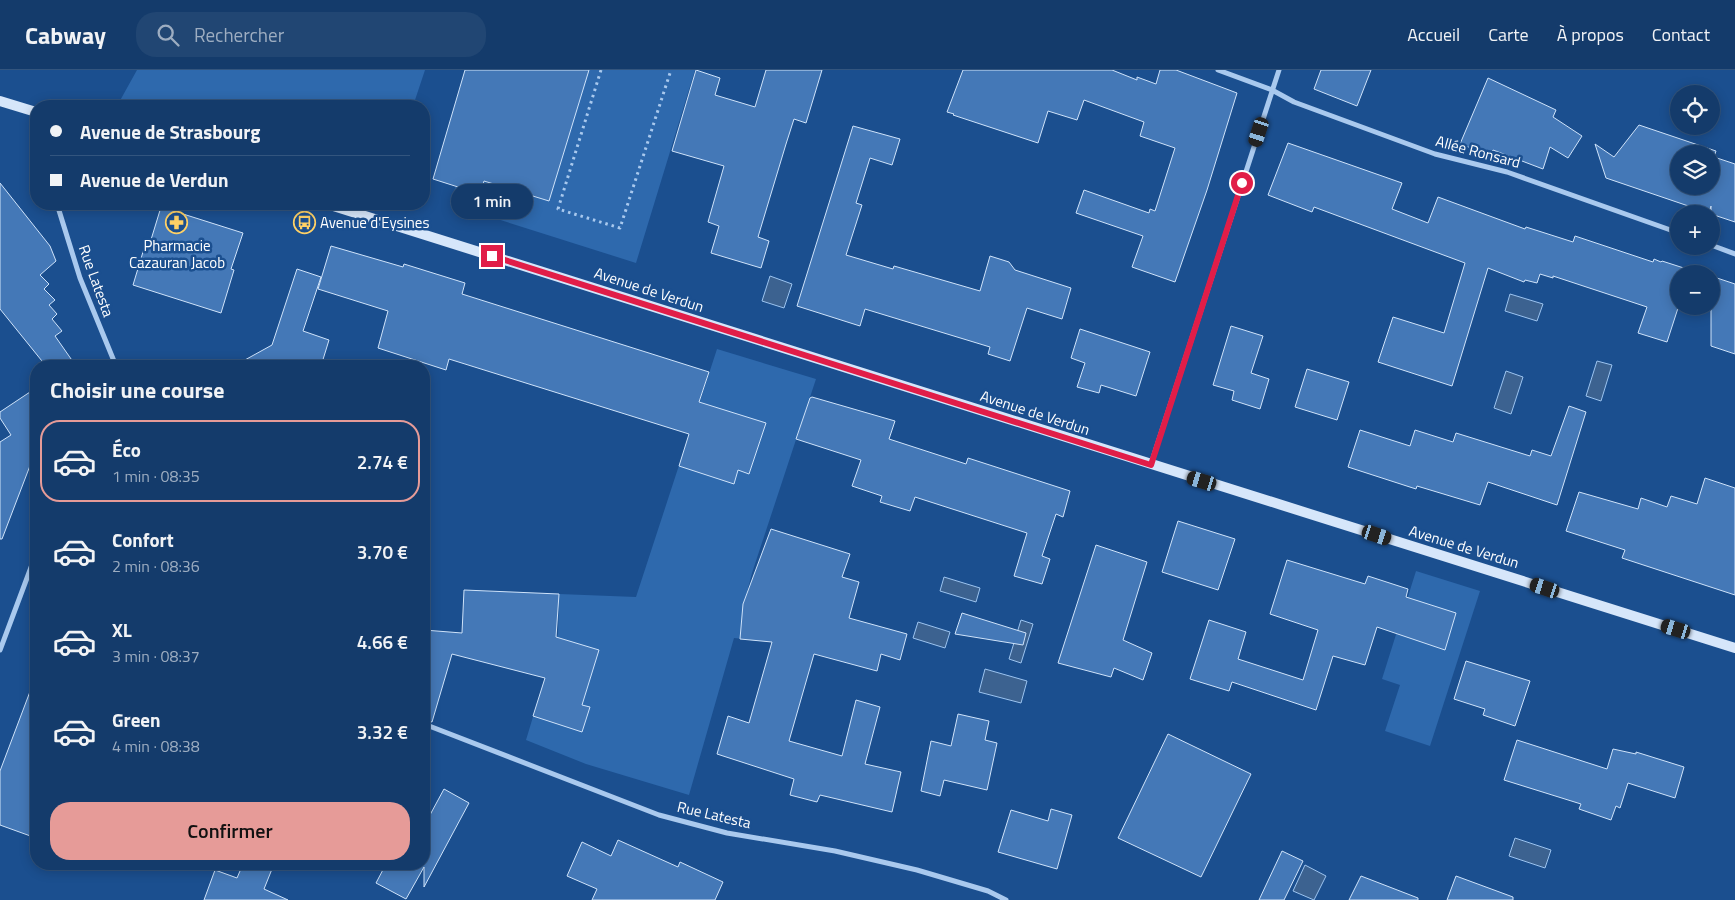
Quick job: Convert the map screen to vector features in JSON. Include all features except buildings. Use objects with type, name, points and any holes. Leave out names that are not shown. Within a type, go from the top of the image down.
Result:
[{"type":"street","name":"Allée Ronsard","points":[[1218,70],[1272,90],[1294,102],[1435,154],[1508,172],[1670,230]]},
{"type":"street","points":[[1151,465],[1279,70]]},
{"type":"street","points":[[0,100],[30,110]]},
{"type":"street","name":"Rue Latesta","points":[[59,210],[80,278],[114,360]]},
{"type":"street","name":"Avenue de Verdun","points":[[346,210],[1735,648]]},
{"type":"street","points":[[1720,248],[1735,254]]},
{"type":"street","points":[[0,650],[30,570]]},
{"type":"street","name":"Rue Latesta","points":[[430,726],[659,815],[727,833],[835,851],[917,870],[988,891],[1006,900]]},
{"type":"path","points":[[601,70],[558,209],[620,228],[671,70]]},
{"type":"shaded area","points":[[137,70],[425,70],[415,100],[120,100]]},
{"type":"shaded area","points":[[492,70],[695,70],[636,263],[450,204]]},
{"type":"shaded area","points":[[770,276],[792,284],[784,308],[762,301]]},
{"type":"shaded area","points":[[1510,294],[1543,304],[1537,321],[1505,311]]},
{"type":"shaded area","points":[[717,349],[816,379],[752,573],[744,604],[768,605],[765,641],[734,638],[689,795],[586,764],[526,740],[558,634],[559,594],[636,597]]},
{"type":"shaded area","points":[[1597,361],[1612,365],[1601,401],[1586,396]]},
{"type":"shaded area","points":[[1506,371],[1523,377],[1511,414],[1494,408]]},
{"type":"shaded area","points":[[1416,571],[1480,591],[1430,746],[1385,731],[1400,685],[1382,679]]},
{"type":"shaded area","points":[[944,577],[980,588],[976,602],[940,591]]},
{"type":"shaded area","points":[[1021,620],[1033,624],[1021,663],[1009,659]]},
{"type":"shaded area","points":[[918,622],[950,632],[945,648],[913,638]]},
{"type":"shaded area","points":[[985,669],[1027,681],[1021,703],[979,692]]},
{"type":"shaded area","points":[[1515,838],[1551,850],[1545,868],[1509,856]]},
{"type":"shaded area","points":[[1305,865],[1326,876],[1314,900],[1293,891]]},
{"type":"place","name":"Pharmacie Cazauran Jacob","points":[[177,223]]},
{"type":"place","name":"Avenue d'Eysines","points":[[304,223]]},
{"type":"route","points":[[492,256],[1151,465],[1242,183]]}]
